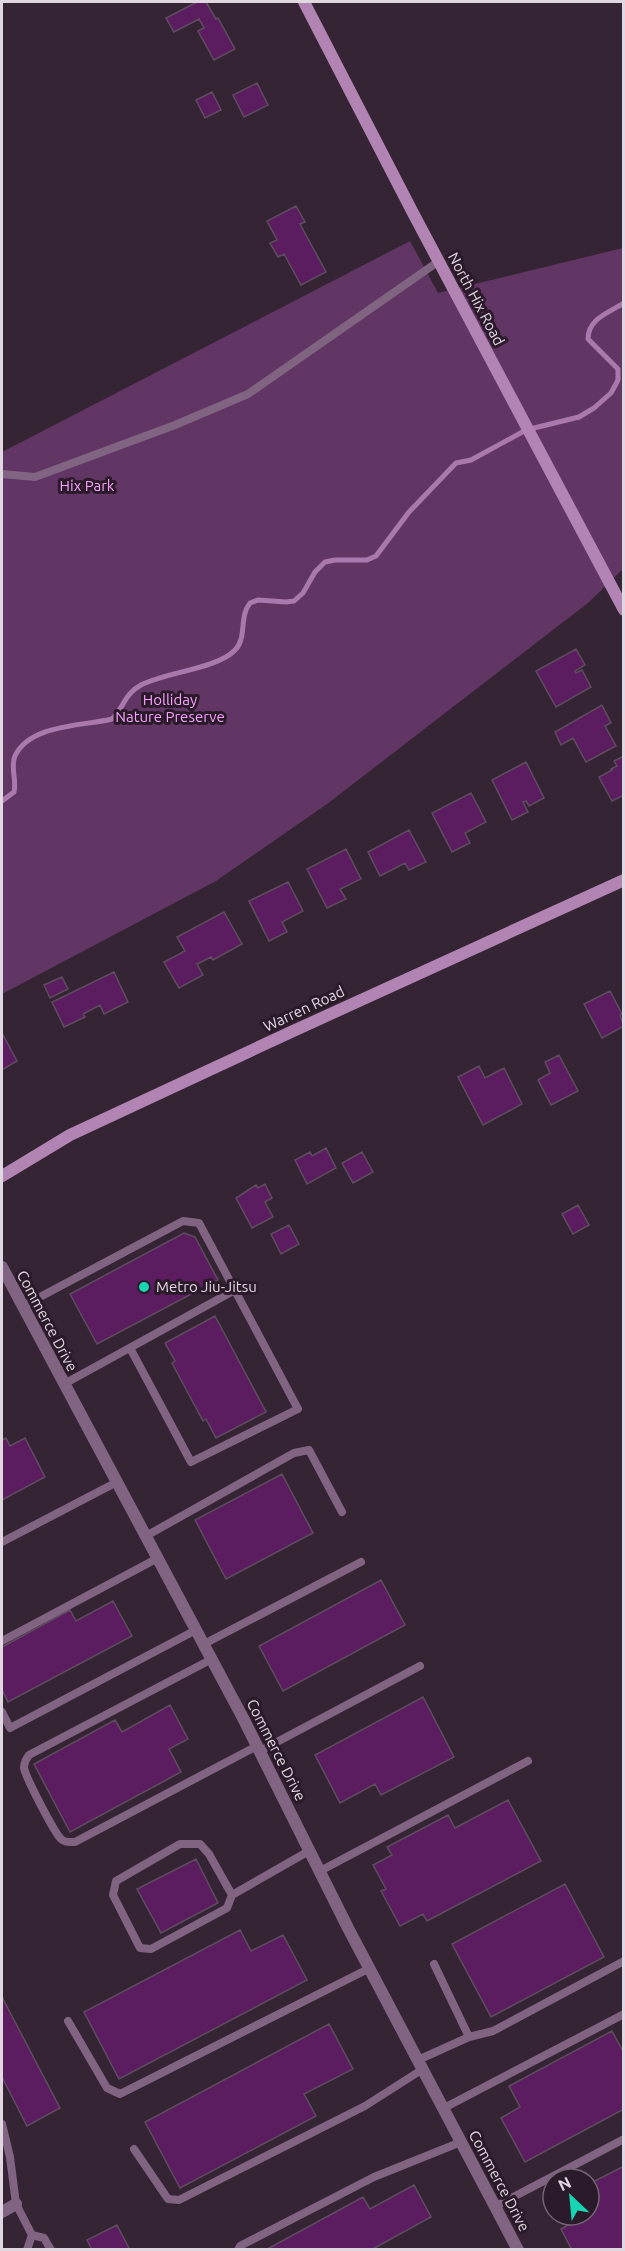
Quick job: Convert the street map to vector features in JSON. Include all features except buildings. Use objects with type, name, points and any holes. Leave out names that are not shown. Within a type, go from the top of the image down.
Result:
[{"type":"street","name":"North Hix Road","points":[[304,2],[624,610]]},
{"type":"street","name":"Warren Road","points":[[2,1176],[70,1135],[624,880]]},
{"type":"street","name":"Commerce Drive","points":[[2,1267],[212,1659],[309,1851],[519,2250]]},
{"type":"street","points":[[2,2212],[16,2204]]},
{"type":"lane","points":[[2,474],[35,477],[175,425],[248,394],[439,261]]},
{"type":"lane","points":[[22,1306],[183,1221],[199,1223],[298,1408],[191,1462],[130,1348]]},
{"type":"lane","points":[[64,1384],[235,1290]]},
{"type":"lane","points":[[146,1536],[294,1453],[309,1450],[342,1512]]},
{"type":"lane","points":[[2,1542],[117,1482]]},
{"type":"lane","points":[[2,1641],[158,1558]]},
{"type":"lane","points":[[204,1644],[361,1562]]},
{"type":"lane","points":[[2,1712],[9,1728],[196,1629]]},
{"type":"lane","points":[[212,1659],[29,1755],[24,1769],[62,1839],[75,1842],[420,1666]]},
{"type":"lane","points":[[320,1871],[528,1761]]},
{"type":"lane","points":[[232,1895],[209,1854],[200,1844],[180,1844],[116,1881],[113,1895],[140,1948],[151,1949],[227,1908],[232,1895],[309,1851]]},
{"type":"lane","points":[[134,2149],[168,2199],[179,2200],[366,2106],[421,2065],[469,2037],[493,2031],[624,1961]]},
{"type":"lane","points":[[434,1964],[469,2037]]},
{"type":"lane","points":[[68,2021],[107,2088],[120,2094],[370,1968]]},
{"type":"lane","points":[[444,2108],[624,2014]]},
{"type":"lane","points":[[2,2124],[10,2157],[16,2204],[32,2235],[27,2250]]},
{"type":"lane","points":[[496,2206],[624,2139]]},
{"type":"lane","points":[[238,2250],[240,2246],[374,2177],[461,2142]]},
{"type":"lane","points":[[32,2235],[44,2238],[51,2250]]},
{"type":"green space","name":"Holliday Nature Preserve","points":[[410,241],[438,293],[623,248],[623,569],[588,603],[327,804],[216,881],[2,994],[2,452]]},
{"type":"waterway","points":[[2,801],[14,792],[15,756],[22,746],[33,738],[59,728],[112,719],[131,693],[141,685],[216,662],[227,656],[239,645],[245,614],[250,603],[258,600],[294,601],[303,593],[315,572],[325,562],[367,560],[376,556],[409,512],[456,463],[471,460],[526,430],[579,417],[594,408],[611,393],[618,380],[618,369],[588,339],[589,332],[595,321],[624,303]]},
{"type":"place","name":"Metro Jiu-Jitsu","points":[[144,1287]]},
{"type":"park label","name":"Hix Park","points":[[87,486]]}]
